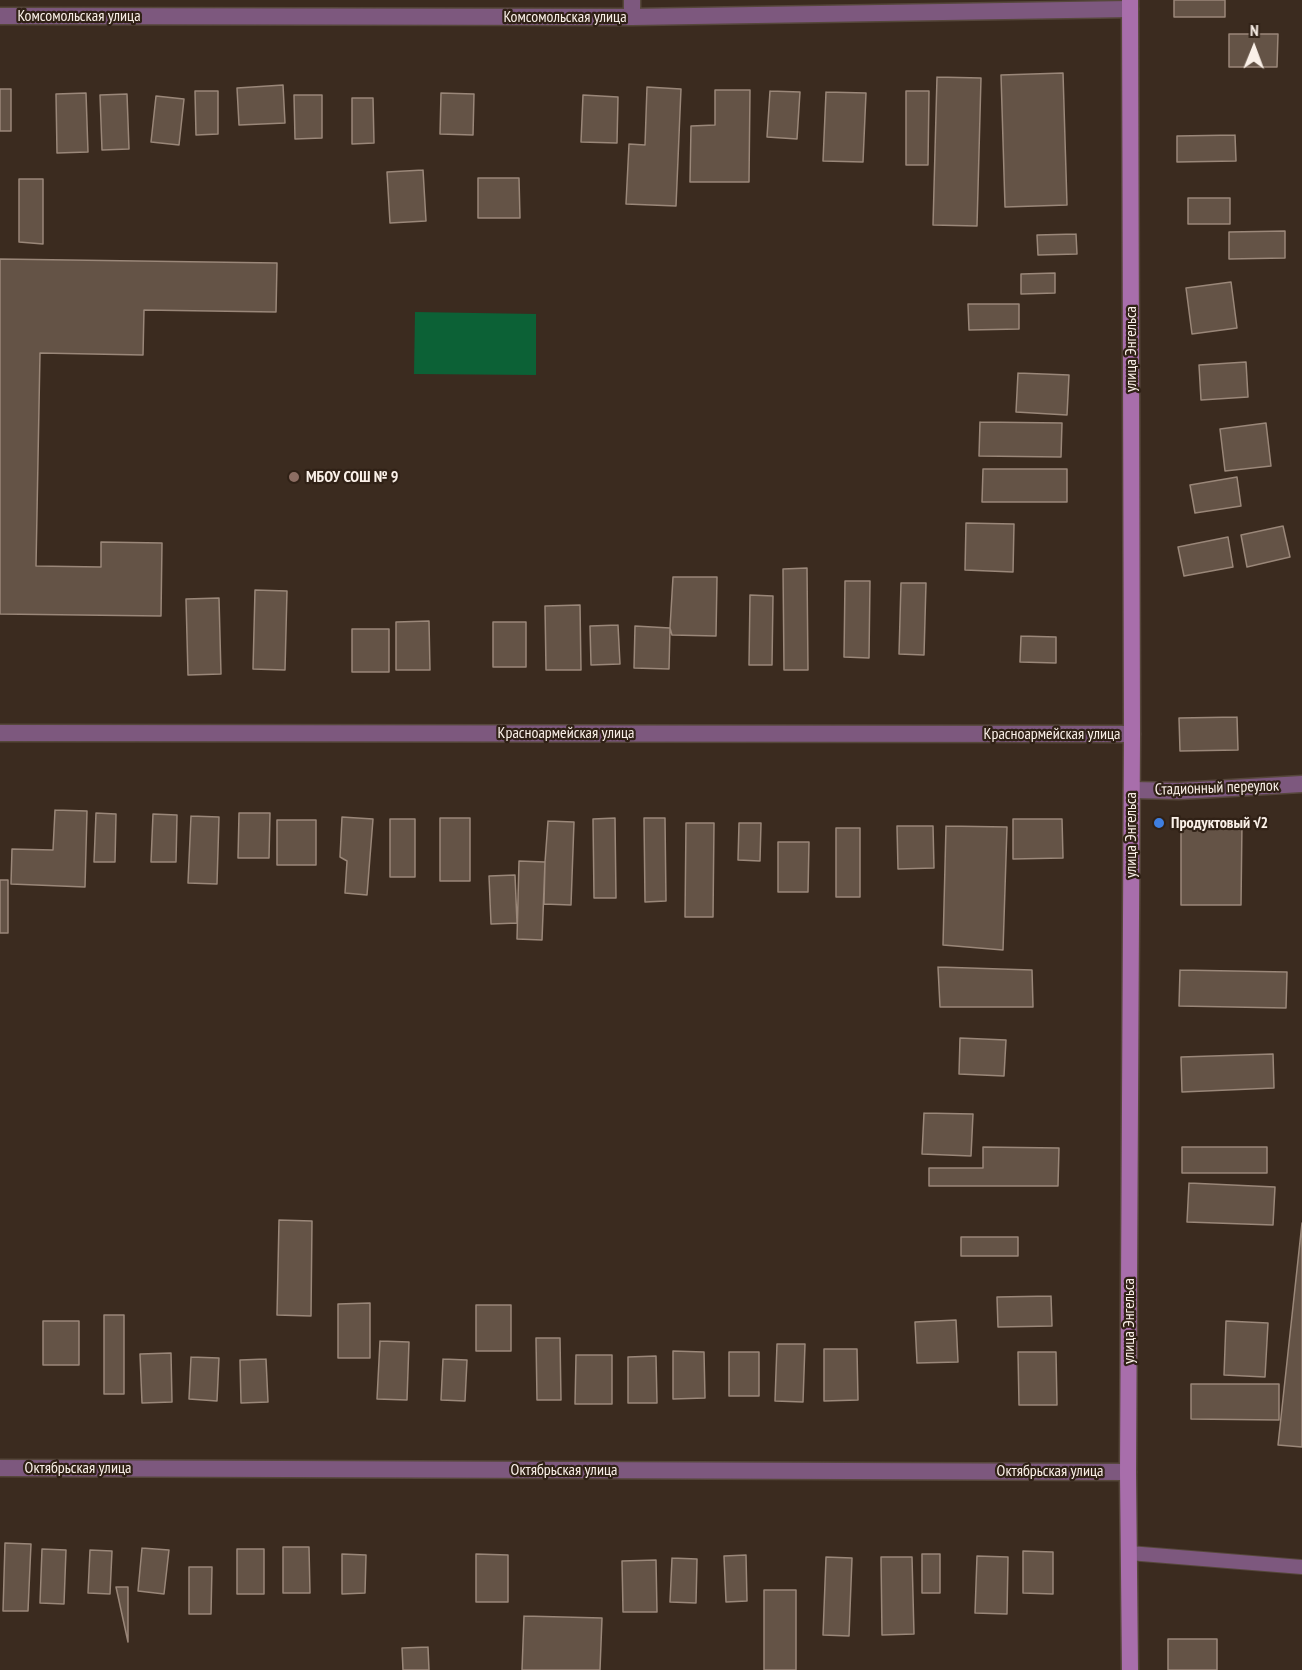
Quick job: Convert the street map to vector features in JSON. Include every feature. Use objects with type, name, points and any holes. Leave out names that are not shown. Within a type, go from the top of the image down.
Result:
[{"type":"main road","name":"улица Энгельса","points":[[1130,4],[1132,734],[1128,1472],[1130,1670]]},
{"type":"street","points":[[411,0],[415,17]]},
{"type":"street","points":[[632,0],[632,17]]},
{"type":"street","name":"Комсомольская улица","points":[[0,16],[632,17],[1130,4]]},
{"type":"street","name":"Красноармейская улица","points":[[0,733],[1132,734]]},
{"type":"street","name":"Стадионный переулок","points":[[1132,790],[1179,791],[1302,784]]},
{"type":"street","name":"Октябрьская улица","points":[[0,1468],[1128,1472]]},
{"type":"lane","points":[[1129,1553],[1302,1567]]},
{"type":"green space","points":[[415,312],[536,314],[536,375],[414,374]]},
{"type":"building","points":[[1174,0],[1225,0],[1225,17],[1174,17]]},
{"type":"building","points":[[1229,34],[1278,34],[1277,67],[1229,67]]},
{"type":"building","points":[[1063,73],[1067,205],[1005,207],[1001,75]]},
{"type":"building","points":[[937,77],[981,78],[977,226],[933,225]]},
{"type":"building","points":[[283,85],[285,123],[239,125],[237,88]]},
{"type":"building","points":[[647,87],[681,89],[676,206],[626,204],[629,144],[645,145]]},
{"type":"building","points":[[0,89],[11,89],[11,131],[0,131]]},
{"type":"building","points":[[715,90],[750,90],[749,182],[690,182],[691,126],[715,125]]},
{"type":"building","points":[[195,91],[218,91],[218,134],[196,135]]},
{"type":"building","points":[[770,91],[800,92],[797,139],[767,137]]},
{"type":"building","points":[[906,91],[929,91],[928,165],[906,165]]},
{"type":"building","points":[[826,92],[866,93],[863,162],[823,161]]},
{"type":"building","points":[[86,93],[88,152],[57,153],[56,94]]},
{"type":"building","points":[[441,93],[474,94],[473,135],[440,134]]},
{"type":"building","points":[[127,94],[129,149],[102,150],[100,95]]},
{"type":"building","points":[[294,95],[322,95],[322,138],[295,139]]},
{"type":"building","points":[[583,95],[618,97],[617,143],[581,142]]},
{"type":"building","points":[[156,96],[184,99],[179,145],[151,142]]},
{"type":"building","points":[[352,98],[373,98],[374,143],[352,144]]},
{"type":"building","points":[[1235,135],[1236,161],[1177,162],[1177,136]]},
{"type":"building","points":[[423,170],[426,221],[390,223],[387,172]]},
{"type":"building","points":[[478,178],[519,178],[520,218],[478,218]]},
{"type":"building","points":[[19,179],[43,179],[43,244],[19,242]]},
{"type":"building","points":[[1188,198],[1230,198],[1230,224],[1188,224]]},
{"type":"building","points":[[1285,231],[1285,258],[1229,259],[1229,232]]},
{"type":"building","points":[[1076,234],[1077,254],[1038,255],[1037,235]]},
{"type":"building","points":[[0,259],[277,263],[276,312],[144,310],[143,355],[40,353],[36,566],[101,567],[101,542],[162,543],[161,616],[0,614]]},
{"type":"building","points":[[1055,273],[1055,293],[1021,294],[1021,274]]},
{"type":"building","points":[[1231,282],[1237,328],[1192,334],[1186,288]]},
{"type":"building","points":[[968,304],[1019,304],[1019,329],[969,330]]},
{"type":"building","points":[[1246,362],[1248,397],[1201,400],[1199,365]]},
{"type":"building","points":[[1018,373],[1069,375],[1067,415],[1016,412]]},
{"type":"building","points":[[980,422],[1062,423],[1061,457],[979,456]]},
{"type":"building","points":[[1266,423],[1271,466],[1225,471],[1220,429]]},
{"type":"building","points":[[983,469],[1067,469],[1067,502],[982,502]]},
{"type":"building","points":[[1237,477],[1241,506],[1195,513],[1190,485]]},
{"type":"building","points":[[966,523],[1014,524],[1013,572],[965,570]]},
{"type":"building","points":[[1283,526],[1290,557],[1247,567],[1241,535]]},
{"type":"building","points":[[1228,537],[1233,567],[1184,576],[1178,547]]},
{"type":"building","points":[[807,568],[808,670],[784,670],[783,569]]},
{"type":"building","points":[[673,577],[717,577],[716,636],[672,635],[670,628]]},
{"type":"building","points":[[845,581],[870,581],[869,658],[844,657]]},
{"type":"building","points":[[901,583],[926,583],[924,655],[899,654]]},
{"type":"building","points":[[255,590],[287,591],[285,670],[253,669]]},
{"type":"building","points":[[750,595],[773,596],[772,665],[749,665]]},
{"type":"building","points":[[219,598],[221,674],[188,675],[186,599]]},
{"type":"building","points":[[580,605],[581,670],[546,670],[545,606]]},
{"type":"building","points":[[429,621],[430,670],[396,670],[396,622]]},
{"type":"building","points":[[493,622],[526,622],[526,667],[493,667]]},
{"type":"building","points":[[618,625],[620,664],[591,665],[590,626]]},
{"type":"building","points":[[635,626],[670,628],[669,669],[634,668]]},
{"type":"building","points":[[352,629],[389,629],[389,672],[352,672]]},
{"type":"building","points":[[1021,636],[1056,637],[1056,663],[1020,662]]},
{"type":"building","points":[[1237,717],[1238,750],[1180,751],[1179,718]]},
{"type":"building","points":[[55,810],[87,811],[85,887],[11,884],[12,849],[53,850]]},
{"type":"building","points":[[96,813],[116,814],[115,862],[94,862]]},
{"type":"building","points":[[239,813],[270,813],[269,858],[238,858]]},
{"type":"building","points":[[153,814],[177,815],[176,862],[151,862]]},
{"type":"building","points":[[191,816],[219,817],[217,884],[188,883]]},
{"type":"building","points":[[342,817],[373,819],[367,895],[345,893],[347,861],[340,857]]},
{"type":"building","points":[[440,818],[470,818],[470,881],[440,881]]},
{"type":"building","points":[[615,818],[616,898],[594,898],[593,819]]},
{"type":"building","points":[[644,818],[665,818],[666,901],[645,902]]},
{"type":"building","points":[[390,819],[415,819],[415,877],[390,877]]},
{"type":"building","points":[[1013,819],[1062,819],[1063,858],[1013,859]]},
{"type":"building","points":[[277,820],[316,820],[316,865],[277,865]]},
{"type":"building","points":[[548,821],[574,822],[571,905],[544,904]]},
{"type":"building","points":[[1181,822],[1242,822],[1241,905],[1181,905]]},
{"type":"building","points":[[686,823],[714,823],[713,917],[685,917]]},
{"type":"building","points":[[739,823],[761,823],[760,861],[738,860]]},
{"type":"building","points":[[897,826],[933,826],[934,868],[898,869]]},
{"type":"building","points":[[946,826],[1007,827],[1003,950],[943,945]]},
{"type":"building","points":[[836,828],[860,828],[860,897],[836,897]]},
{"type":"building","points":[[778,842],[809,842],[808,892],[778,892]]},
{"type":"building","points":[[519,861],[545,862],[542,940],[517,939]]},
{"type":"building","points":[[515,875],[517,923],[491,924],[489,876]]},
{"type":"building","points":[[0,880],[8,880],[8,933],[0,933]]},
{"type":"building","points":[[938,967],[1032,970],[1033,1007],[940,1007]]},
{"type":"building","points":[[1180,970],[1287,972],[1286,1008],[1179,1006]]},
{"type":"building","points":[[960,1038],[1006,1040],[1004,1076],[959,1074]]},
{"type":"building","points":[[1273,1054],[1274,1088],[1182,1092],[1181,1057]]},
{"type":"building","points":[[924,1113],[973,1114],[971,1156],[922,1154]]},
{"type":"building","points":[[983,1147],[1059,1148],[1058,1186],[929,1186],[929,1168],[983,1168]]},
{"type":"building","points":[[1182,1147],[1267,1147],[1267,1173],[1182,1173]]},
{"type":"building","points":[[1189,1183],[1275,1187],[1273,1225],[1187,1222]]},
{"type":"building","points":[[279,1220],[312,1221],[311,1316],[277,1315]]},
{"type":"building","points":[[1302,1223],[1302,1447],[1278,1445]]},
{"type":"building","points":[[961,1237],[1018,1237],[1018,1256],[961,1256]]},
{"type":"building","points":[[1051,1296],[1052,1326],[998,1327],[997,1297]]},
{"type":"building","points":[[370,1303],[370,1358],[338,1358],[338,1304]]},
{"type":"building","points":[[476,1305],[511,1305],[511,1351],[476,1351]]},
{"type":"building","points":[[104,1315],[124,1315],[124,1394],[104,1394]]},
{"type":"building","points":[[956,1320],[958,1362],[917,1363],[915,1322]]},
{"type":"building","points":[[43,1321],[79,1321],[79,1365],[43,1365]]},
{"type":"building","points":[[1226,1321],[1268,1323],[1265,1377],[1224,1375]]},
{"type":"building","points":[[536,1338],[560,1338],[561,1400],[537,1400]]},
{"type":"building","points":[[380,1341],[409,1342],[407,1400],[377,1399]]},
{"type":"building","points":[[777,1344],[805,1344],[803,1402],[775,1401]]},
{"type":"building","points":[[824,1349],[857,1349],[858,1400],[824,1401]]},
{"type":"building","points":[[673,1351],[704,1352],[705,1398],[673,1399]]},
{"type":"building","points":[[729,1352],[759,1352],[759,1396],[729,1396]]},
{"type":"building","points":[[1018,1352],[1056,1352],[1057,1405],[1019,1405]]},
{"type":"building","points":[[171,1353],[172,1402],[142,1403],[140,1354]]},
{"type":"building","points":[[576,1355],[612,1355],[612,1404],[575,1404]]},
{"type":"building","points":[[656,1356],[657,1403],[628,1403],[628,1357]]},
{"type":"building","points":[[191,1357],[219,1358],[217,1401],[189,1399]]},
{"type":"building","points":[[266,1359],[268,1402],[241,1403],[240,1360]]},
{"type":"building","points":[[443,1359],[467,1360],[465,1401],[441,1400]]},
{"type":"building","points":[[1191,1384],[1279,1384],[1279,1420],[1191,1419]]},
{"type":"building","points":[[5,1543],[31,1544],[28,1611],[3,1611]]},
{"type":"building","points":[[283,1547],[309,1547],[310,1593],[283,1593]]},
{"type":"building","points":[[142,1548],[169,1550],[164,1594],[138,1591]]},
{"type":"building","points":[[42,1549],[66,1550],[64,1604],[40,1603]]},
{"type":"building","points":[[237,1549],[264,1549],[264,1594],[237,1594]]},
{"type":"building","points":[[90,1550],[112,1551],[110,1594],[88,1593]]},
{"type":"building","points":[[1023,1551],[1053,1552],[1053,1594],[1023,1593]]},
{"type":"building","points":[[342,1554],[366,1555],[365,1593],[342,1594]]},
{"type":"building","points":[[476,1554],[508,1555],[508,1602],[476,1602]]},
{"type":"building","points":[[922,1554],[940,1554],[940,1593],[922,1593]]},
{"type":"building","points":[[746,1555],[747,1601],[726,1602],[724,1556]]},
{"type":"building","points":[[977,1556],[1008,1557],[1007,1614],[975,1613]]},
{"type":"building","points":[[826,1557],[852,1558],[849,1636],[823,1635]]},
{"type":"building","points":[[881,1557],[912,1557],[914,1634],[882,1635]]},
{"type":"building","points":[[672,1558],[697,1559],[696,1603],[670,1602]]},
{"type":"building","points":[[656,1560],[657,1612],[623,1612],[622,1561]]},
{"type":"building","points":[[189,1567],[212,1567],[211,1614],[189,1614]]},
{"type":"building","points":[[116,1587],[128,1587],[128,1642]]},
{"type":"building","points":[[764,1590],[796,1590],[796,1670],[764,1670]]},
{"type":"building","points":[[524,1616],[602,1618],[600,1670],[522,1670]]},
{"type":"building","points":[[1168,1639],[1217,1639],[1217,1670],[1168,1670]]},
{"type":"building","points":[[428,1647],[429,1670],[403,1670],[402,1648]]},
{"type":"place","name":"МБОУ СОШ № 9","points":[[294,477]]},
{"type":"place","name":"Продуктовый √2","points":[[1159,823]]}]
